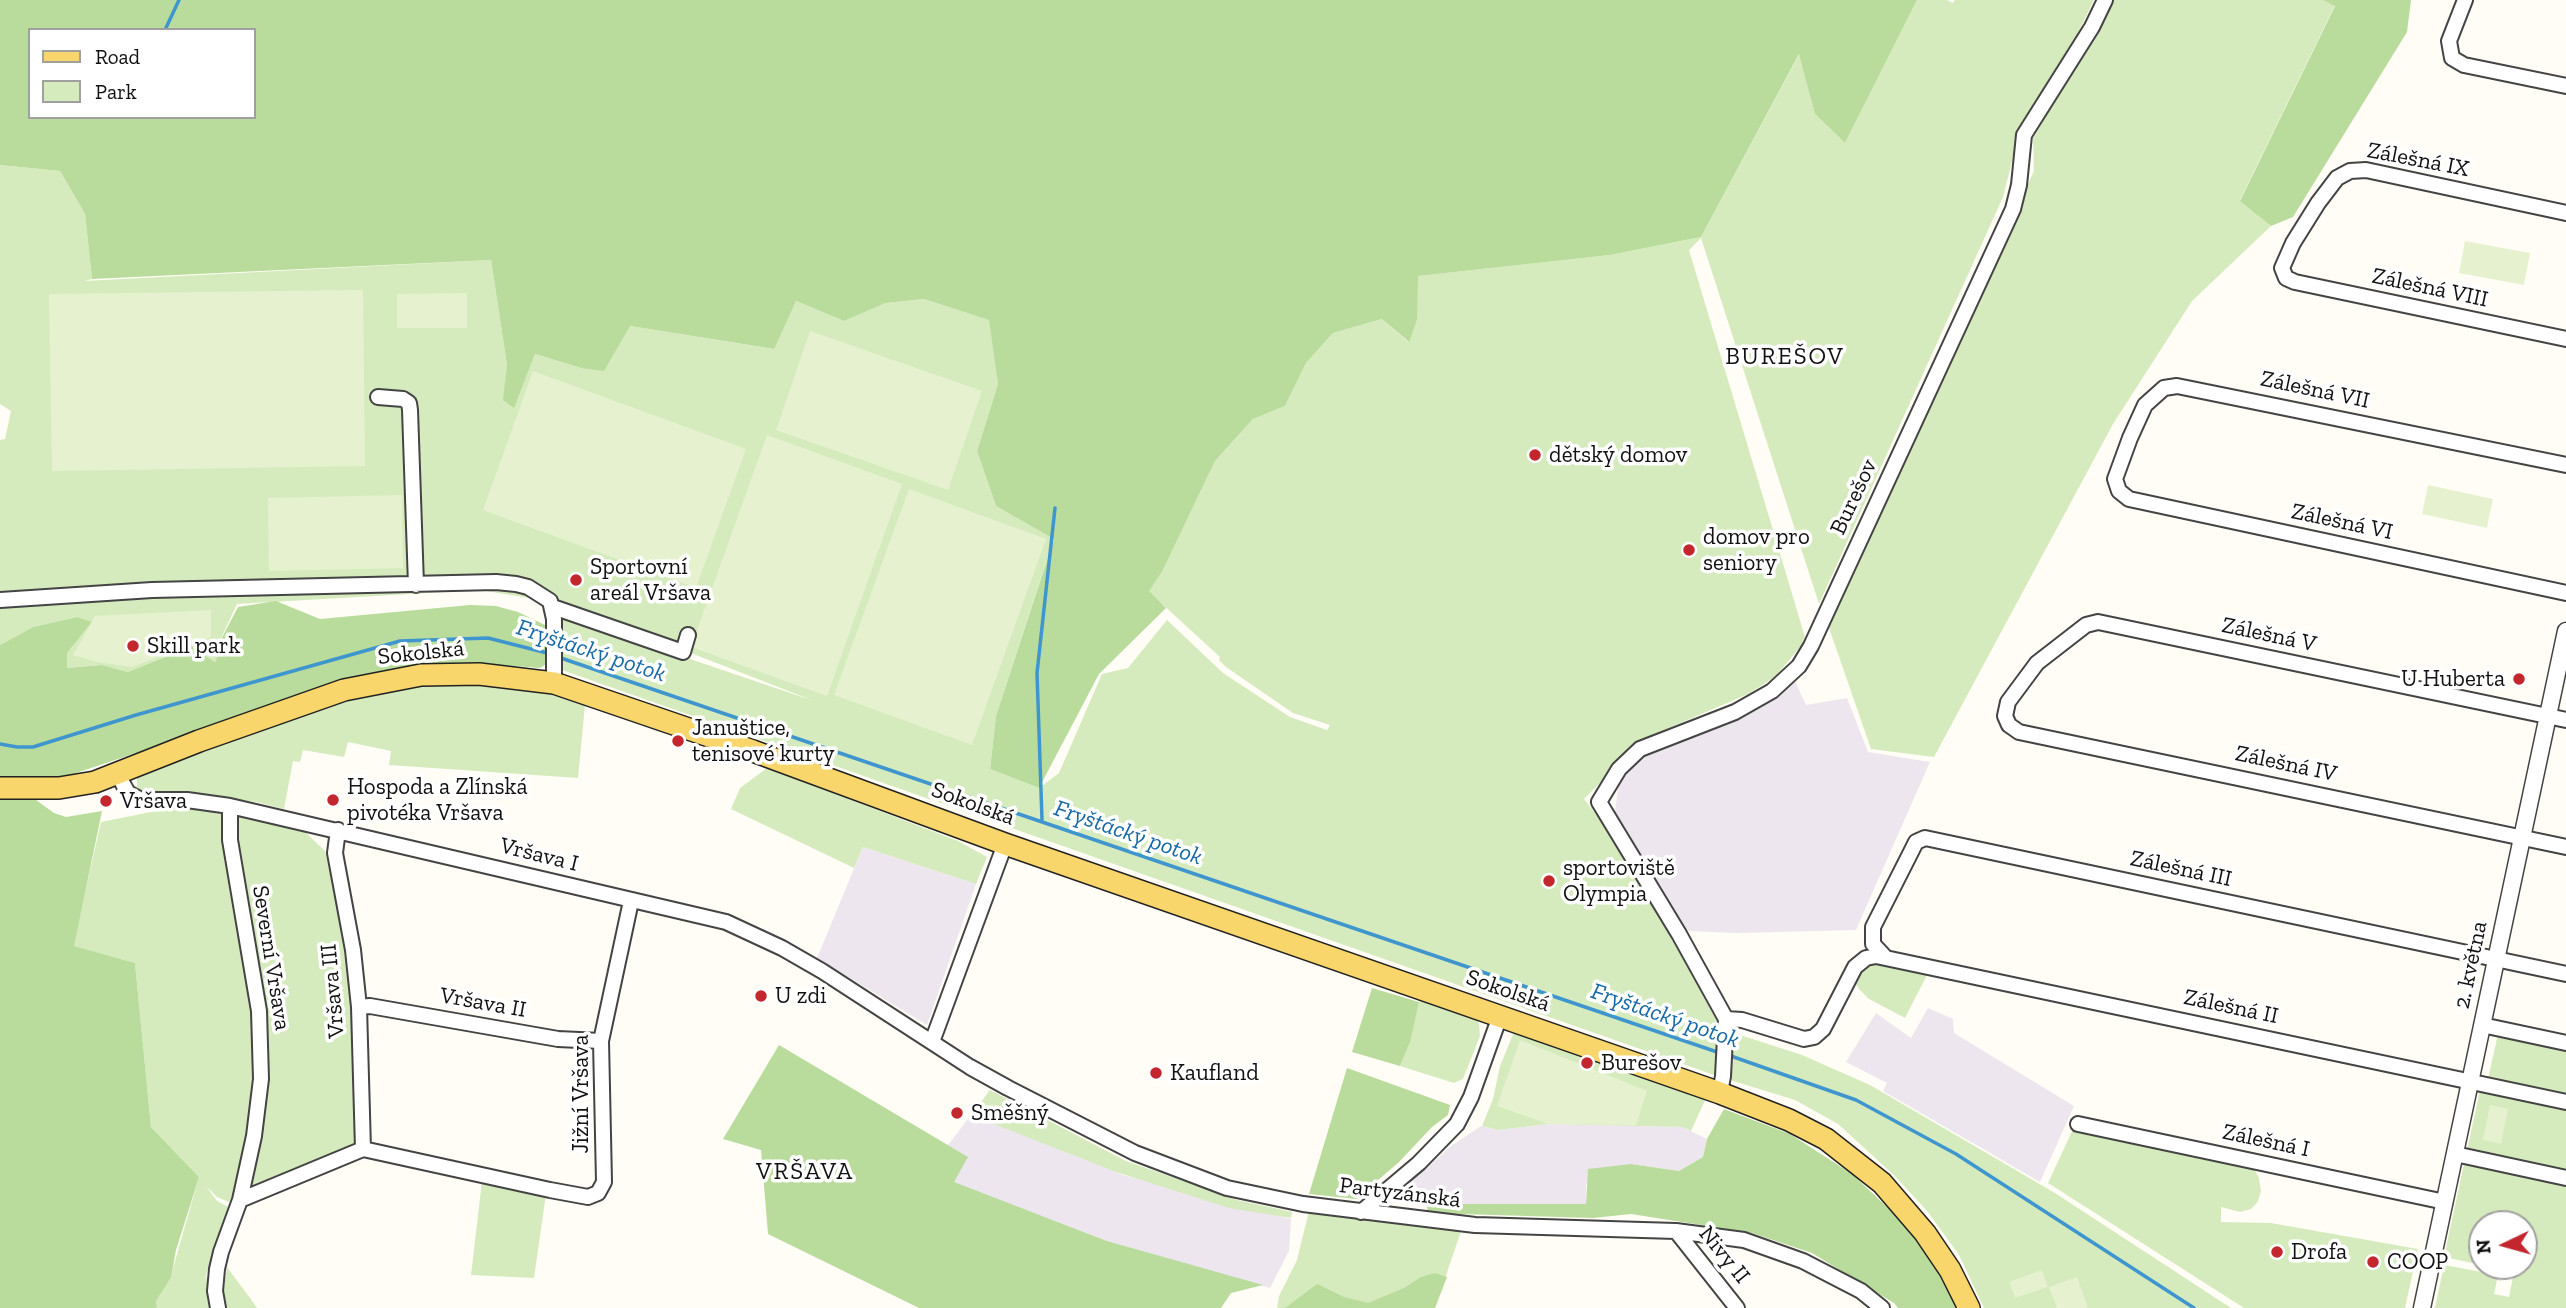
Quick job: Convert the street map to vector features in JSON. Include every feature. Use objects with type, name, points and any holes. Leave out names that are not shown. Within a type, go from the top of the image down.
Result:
[{"type":"main road","name":"Sokolská","points":[[0,788],[69,788],[118,775],[199,741],[344,690],[421,675],[553,673],[753,751],[1005,844],[1500,1016],[1722,1084],[1826,1139],[1882,1183],[1925,1233],[1956,1280],[1969,1308]]},
{"type":"street","name":"Burešov","points":[[1727,1026],[1679,934],[1599,802],[1619,769],[1640,749],[1735,712],[1772,691],[1799,666],[1811,646],[2013,209],[2019,185],[2024,135],[2092,27],[2105,0]]},
{"type":"street","points":[[2466,0],[2449,41],[2452,58],[2463,65],[2566,86]]},
{"type":"street","name":"Zálešná IX","points":[[2286,278],[2283,263],[2292,243],[2337,178],[2350,171],[2366,170],[2566,213]]},
{"type":"street","name":"Zálešná VIII","points":[[2286,278],[2566,339]]},
{"type":"street","name":"Zálešná VII","points":[[2116,485],[2116,473],[2146,405],[2164,388],[2177,386],[2566,465]]},
{"type":"street","points":[[377,397],[403,399],[409,403],[411,410],[416,585]]},
{"type":"street","name":"Zálešná VI","points":[[2116,485],[2129,499],[2566,593]]},
{"type":"street","points":[[0,600],[152,590],[516,584],[539,592],[551,601],[553,673]]},
{"type":"street","points":[[552,607],[683,652],[688,635]]},
{"type":"street","name":"Zálešná V","points":[[2005,716],[2008,702],[2037,663],[2086,625],[2098,622],[2566,720]]},
{"type":"street","name":"2. května","points":[[2422,1308],[2566,631]]},
{"type":"street","name":"Zálešná IV","points":[[2005,716],[2009,725],[2019,732],[2566,847]]},
{"type":"street","name":"Vršava I","points":[[118,775],[131,796],[141,800],[187,800],[230,806],[726,922],[822,971],[932,1042]]},
{"type":"street","name":"Severní Vršava","points":[[218,1308],[215,1291],[220,1252],[240,1200],[254,1136],[261,1045],[259,1011],[229,840],[230,806]]},
{"type":"street","name":"Vršava III","points":[[338,830],[335,853],[352,939],[359,1007],[363,1149]]},
{"type":"street","name":"Zálešná III","points":[[1886,958],[1872,944],[1873,927],[1916,842],[1925,838],[2566,974]]},
{"type":"street","points":[[932,1042],[1005,844]]},
{"type":"street","name":"Jižní Vršava","points":[[363,1149],[589,1197],[598,1193],[604,1182],[601,1041],[631,901]]},
{"type":"street","points":[[1722,1084],[1727,1026],[1742,1020],[1804,1039],[1814,1037],[1824,1030],[1860,961],[1871,957],[1886,958]]},
{"type":"street","name":"Zálešná II","points":[[1886,958],[2566,1102]]},
{"type":"street","name":"Vršava II","points":[[359,1007],[370,1006],[558,1039],[601,1041]]},
{"type":"street","points":[[1361,1212],[1419,1163],[1457,1124],[1471,1097],[1500,1016]]},
{"type":"street","points":[[2482,1025],[2566,1043]]},
{"type":"street","name":"Partyzánská","points":[[932,1042],[970,1068],[1155,1161],[1227,1188],[1268,1198],[1361,1212],[1475,1224],[1676,1231],[1744,1240],[1803,1261],[1861,1291],[1882,1308]]},
{"type":"street","name":"Zálešná I","points":[[2078,1124],[2445,1202]]},
{"type":"street","points":[[240,1200],[363,1149]]},
{"type":"street","points":[[2455,1154],[2566,1178]]},
{"type":"street","name":"Nivy II","points":[[1676,1231],[1737,1308]]},
{"type":"shaded area","points":[[1794,679],[1806,705],[1847,698],[1868,752],[1930,762],[1856,930],[1737,933],[1688,931],[1615,812],[1619,782],[1646,754]]},
{"type":"shaded area","points":[[863,847],[976,884],[927,1025],[817,958]]},
{"type":"shaded area","points":[[1928,1008],[1953,1019],[1954,1033],[2074,1106],[2040,1182],[1883,1091],[1887,1083],[1846,1062],[1876,1013],[1911,1038]]},
{"type":"shaded area","points":[[974,1111],[1123,1175],[1291,1219],[1289,1251],[1270,1288],[1107,1241],[953,1182],[948,1145]]},
{"type":"shaded area","points":[[1548,1124],[1683,1127],[1707,1139],[1703,1157],[1679,1171],[1631,1164],[1586,1184],[1586,1204],[1427,1206],[1390,1201],[1451,1146],[1481,1126],[1498,1130]]},
{"type":"green space","points":[[0,0],[1917,0],[1845,143],[1815,114],[1799,54],[1701,237],[1610,255],[1418,276],[1417,320],[1409,342],[1382,319],[1333,333],[1306,363],[1285,406],[1253,419],[1215,461],[1163,570],[1149,591],[1166,608],[1099,674],[1039,788],[990,769],[996,716],[1054,539],[996,506],[977,451],[998,384],[989,320],[924,299],[886,303],[844,321],[796,301],[774,349],[630,326],[604,371],[581,368],[535,354],[514,408],[503,400],[507,365],[491,260],[92,279],[85,214],[60,171],[0,165]]},
{"type":"green space","points":[[1917,0],[1947,0],[1953,3],[1955,0],[2094,0],[2070,49],[2019,134],[2003,197],[1819,604],[1701,238],[1689,250],[1805,637],[1776,676],[1748,694],[1643,739],[1584,799],[1623,849],[1721,1029],[1717,1076],[562,670],[560,615],[814,701],[565,604],[480,590],[237,604],[217,647],[219,653],[215,662],[195,645],[128,672],[102,665],[67,668],[67,653],[91,623],[77,617],[33,627],[0,645],[0,440],[5,439],[11,411],[0,404],[0,165],[60,171],[85,214],[92,279],[84,281],[491,260],[507,365],[504,400],[514,407],[535,354],[581,368],[630,326],[773,349],[796,301],[844,321],[886,303],[924,299],[990,320],[998,384],[977,451],[996,506],[1054,538],[996,716],[990,769],[1039,788],[1059,773],[1102,674],[1128,668],[1167,620],[1223,673],[1290,717],[1327,730],[1330,725],[1293,713],[1226,667],[1219,660],[1220,657],[1148,591],[1163,570],[1215,461],[1253,419],[1285,406],[1306,363],[1333,333],[1382,319],[1408,342],[1417,320],[1417,276],[1610,255],[1701,237],[1800,53],[1815,114],[1845,143]]},
{"type":"green space","points":[[2112,0],[2323,0],[2335,5],[2240,200],[2271,226],[2192,301],[2113,424],[1934,757],[1871,749],[1828,625],[2034,171],[2033,139]]},
{"type":"green space","points":[[2323,0],[2411,0],[2407,32],[2293,217],[2271,226],[2240,201],[2335,6]]},
{"type":"green space","points":[[2465,241],[2530,253],[2524,285],[2459,273]]},
{"type":"green space","points":[[363,290],[365,466],[52,471],[49,294]]},
{"type":"green space","points":[[467,293],[467,328],[397,328],[397,294]]},
{"type":"green space","points":[[810,331],[982,391],[948,490],[776,430]]},
{"type":"green space","points":[[533,371],[746,449],[696,588],[483,510]]},
{"type":"green space","points":[[767,435],[902,484],[827,696],[691,647]]},
{"type":"green space","points":[[2428,485],[2493,499],[2487,528],[2422,514]]},
{"type":"green space","points":[[909,489],[1046,539],[972,745],[834,695]]},
{"type":"green space","points":[[402,495],[403,568],[269,571],[268,498]]},
{"type":"green space","points":[[276,601],[320,619],[470,605],[496,606],[518,612],[549,627],[549,662],[540,668],[476,663],[416,668],[190,735],[73,774],[0,780],[0,645],[33,627],[77,617],[92,622],[67,653],[67,668],[102,665],[128,672],[195,645],[215,662],[219,653],[217,647],[238,607]]},
{"type":"green space","name":"Skill park","points":[[211,610],[211,637],[132,667],[73,655],[95,616]]},
{"type":"green space","points":[[465,683],[545,692],[585,705],[578,778],[389,765],[391,751],[348,742],[344,757],[303,750],[300,762],[293,761],[284,809],[256,802],[200,795],[147,794],[137,787],[140,774],[204,748],[367,694]]},
{"type":"green space","points":[[767,768],[958,841],[987,857],[976,884],[863,847],[854,868],[731,809],[740,788]]},
{"type":"green space","points":[[0,795],[36,800],[54,813],[66,817],[102,811],[74,946],[135,963],[151,1127],[199,1177],[176,1250],[171,1277],[156,1301],[157,1308],[0,1308]]},
{"type":"green space","points":[[199,807],[303,830],[325,851],[358,1037],[356,1146],[229,1202],[217,1197],[206,1186],[217,1201],[228,1207],[206,1275],[210,1308],[157,1308],[156,1301],[171,1275],[199,1177],[151,1127],[135,963],[73,946],[101,822],[151,812]]},
{"type":"green space","points":[[1879,961],[1929,971],[1905,1018],[1869,999],[1854,981],[1863,964]]},
{"type":"green space","points":[[1372,988],[1419,1002],[1410,1042],[1400,1066],[1352,1052]]},
{"type":"green space","points":[[1423,1000],[1473,1016],[1479,1023],[1480,1036],[1463,1079],[1454,1083],[1400,1066],[1419,1002]]},
{"type":"green space","points":[[1514,1032],[1706,1098],[1691,1131],[1683,1127],[1548,1124],[1498,1130],[1482,1126],[1493,1099],[1500,1066]]},
{"type":"green space","points":[[1734,1033],[1802,1055],[1870,1085],[2055,1193],[2231,1308],[1984,1308],[1959,1255],[1928,1212],[1895,1176],[1838,1124],[1795,1100],[1730,1080]]},
{"type":"green space","points":[[2498,1034],[2566,1049],[2566,1096],[2488,1079]]},
{"type":"green space","points":[[1520,1040],[1647,1091],[1636,1125],[1548,1124],[1497,1106]]},
{"type":"green space","points":[[779,1045],[968,1157],[954,1182],[1107,1241],[1263,1285],[1231,1293],[1221,1308],[919,1308],[768,1234],[761,1150],[723,1139]]},
{"type":"green space","points":[[1347,1068],[1450,1105],[1448,1115],[1356,1199],[1309,1194]]},
{"type":"green space","points":[[990,1090],[1126,1161],[1237,1200],[1292,1212],[1291,1218],[1229,1208],[1116,1172],[971,1115]]},
{"type":"green space","points":[[2480,1090],[2566,1109],[2566,1308],[2435,1308],[2444,1265],[2468,1269],[2468,1280],[2497,1280],[2494,1294],[2509,1297],[2512,1280],[2538,1280],[2538,1210],[2468,1210],[2468,1262],[2444,1257]]},
{"type":"green space","points":[[2490,1105],[2508,1109],[2501,1144],[2483,1140]]},
{"type":"green space","points":[[1724,1109],[1790,1134],[1852,1174],[1903,1222],[1942,1273],[1956,1308],[1898,1308],[1812,1253],[1752,1233],[1631,1214],[1593,1218],[1428,1213],[1427,1206],[1447,1204],[1586,1204],[1588,1169],[1631,1164],[1679,1171],[1703,1157],[1707,1139]]},
{"type":"green space","points":[[2074,1127],[2248,1165],[2259,1178],[2261,1192],[2257,1203],[2251,1209],[2240,1212],[2221,1207],[2221,1222],[2271,1223],[2418,1249],[2405,1308],[2244,1308],[2048,1183]]},
{"type":"green space","points":[[482,1181],[546,1194],[534,1278],[471,1275]]},
{"type":"green space","points":[[1309,1211],[1461,1231],[1435,1308],[1277,1308],[1279,1296],[1297,1260]]},
{"type":"green space","points":[[227,1267],[257,1308],[226,1308],[223,1294]]},
{"type":"green space","points":[[2042,1270],[2048,1287],[2015,1298],[2009,1282]]},
{"type":"green space","points":[[1435,1273],[1447,1277],[1435,1308],[1285,1308],[1317,1284],[1344,1297],[1368,1303]]},
{"type":"green space","points":[[2077,1277],[2088,1308],[2057,1308],[2049,1287]]},
{"type":"waterway","points":[[166,28],[179,0]]},
{"type":"waterway","points":[[1042,820],[1037,673],[1055,508]]},
{"type":"waterway","name":"Fryštácký potok","points":[[0,744],[33,747],[136,715],[400,641],[488,638],[551,654]]},
{"type":"waterway","name":"Fryštácký potok","points":[[558,657],[1720,1053]]},
{"type":"waterway","name":"Fryštácký potok","points":[[1728,1055],[1856,1100],[1956,1154],[2194,1308]]},
{"type":"place","name":"dětský domov","points":[[1535,455]]},
{"type":"place","name":"domov pro seniory","points":[[1689,550]]},
{"type":"place","name":"Sportovní areál Vršava","points":[[576,580]]},
{"type":"place","name":"Skill park","points":[[133,646]]},
{"type":"place","name":"U Huberta","points":[[2519,679]]},
{"type":"place","name":"Januštice, tenisové kurty","points":[[678,741]]},
{"type":"place","name":"Hospoda a Zlínská pivotéka Vršava","points":[[333,800]]},
{"type":"place","name":"Vršava","points":[[106,801]]},
{"type":"place","name":"sportoviště Olympia","points":[[1549,881]]},
{"type":"place","name":"U zdi","points":[[761,996]]},
{"type":"place","name":"Burešov","points":[[1587,1063]]},
{"type":"place","name":"Kaufland","points":[[1156,1073]]},
{"type":"place","name":"Směšný","points":[[957,1113]]},
{"type":"place","name":"Drofa","points":[[2277,1252]]},
{"type":"place","name":"COOP","points":[[2373,1262]]},
{"type":"district","name":"BUREŠOV","points":[[1785,357]]},
{"type":"district","name":"VRŠAVA","points":[[805,1172]]}]
